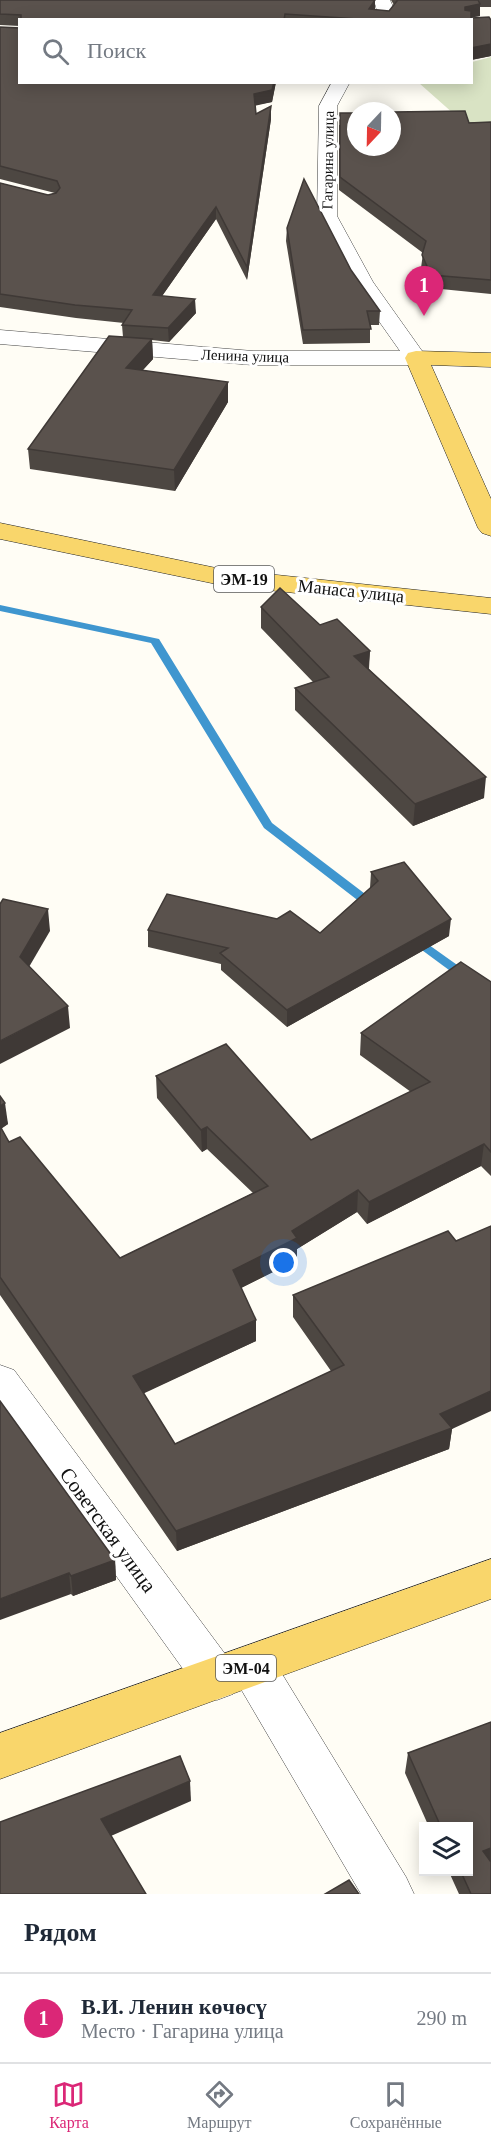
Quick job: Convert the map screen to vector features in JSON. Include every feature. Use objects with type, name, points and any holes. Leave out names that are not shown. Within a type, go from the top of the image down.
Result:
[{"type":"main road","name":"Ленина улица","points":[[416,358],[491,360]]},
{"type":"main road","points":[[416,358],[491,528]]},
{"type":"main road","name":"Манаса улица","points":[[0,531],[221,577],[491,606]]},
{"type":"main road","name":"ЭМ-04","points":[[0,1756],[491,1579]]},
{"type":"street","points":[[380,18],[386,10],[382,0]]},
{"type":"street","name":"Гагарина улица","points":[[340,84],[328,106],[327,216],[363,283],[416,358]]},
{"type":"street","name":"Ленина улица","points":[[0,338],[254,358],[416,358]]},
{"type":"street","name":"Советская улица","points":[[0,1382],[235,1672],[389,1894]]},
{"type":"green space","points":[[491,57],[491,146],[420,84],[473,84],[473,62]]},
{"type":"building","points":[[0,0],[375,0],[369,9],[389,11],[397,0],[478,0],[480,4],[465,7],[465,10],[471,11],[471,18],[343,18],[285,14],[284,18],[21,18],[21,15],[0,14]]},
{"type":"building","points":[[489,17],[491,44],[473,48],[473,18],[471,18]]},
{"type":"building","points":[[0,27],[18,28],[18,84],[274,84],[272,90],[254,94],[256,114],[271,106],[247,267],[216,207],[153,295],[195,299],[168,328],[122,325],[132,310],[75,305],[0,294],[0,183],[48,195],[56,193],[60,188],[57,181],[0,166]]},
{"type":"building","points":[[465,111],[469,123],[491,122],[491,280],[431,275],[422,255],[426,241],[340,177],[340,113],[347,113],[347,156],[401,156],[401,112]]},
{"type":"building","points":[[304,179],[351,270],[380,311],[367,311],[371,329],[303,330],[287,228]]},
{"type":"building","points":[[109,336],[152,339],[126,368],[228,382],[174,470],[28,449]]},
{"type":"building","points":[[280,588],[320,625],[337,619],[370,651],[354,656],[486,777],[415,804],[295,688],[329,677],[261,607]]},
{"type":"building","points":[[404,862],[451,919],[287,1010],[220,953],[228,948],[148,930],[167,894],[277,919],[290,911],[320,933],[378,881],[371,872]]},
{"type":"building","points":[[3,899],[48,909],[20,957],[68,1006],[0,1041],[0,904]]},
{"type":"building","points":[[461,962],[491,982],[491,1152],[484,1144],[369,1202],[358,1190],[292,1231],[297,1238],[233,1270],[256,1320],[133,1376],[175,1444],[344,1365],[293,1295],[448,1231],[456,1241],[491,1226],[491,1391],[440,1414],[452,1428],[176,1531],[0,1277],[0,1126],[9,1142],[20,1137],[120,1258],[268,1186],[207,1127],[201,1130],[156,1076],[226,1044],[311,1140],[430,1082],[361,1033]]},
{"type":"building","points":[[0,1096],[5,1103],[0,1106]]},
{"type":"building","points":[[0,1401],[115,1560],[71,1576],[69,1573],[0,1599]]},
{"type":"building","points":[[491,1722],[491,1848],[483,1851],[491,1862],[491,1894],[471,1894],[463,1876],[473,1876],[473,1822],[439,1822],[408,1753]]},
{"type":"building","points":[[180,1756],[190,1781],[101,1819],[146,1894],[0,1894],[0,1822]]},
{"type":"building","points":[[349,1880],[359,1894],[325,1894]]},
{"type":"waterway","points":[[0,608],[155,641],[268,825],[373,906]]},
{"type":"waterway","points":[[415,939],[491,995]]},
{"type":"place","name":"В.И. Ленин көчөсү","points":[[424,316]]}]
